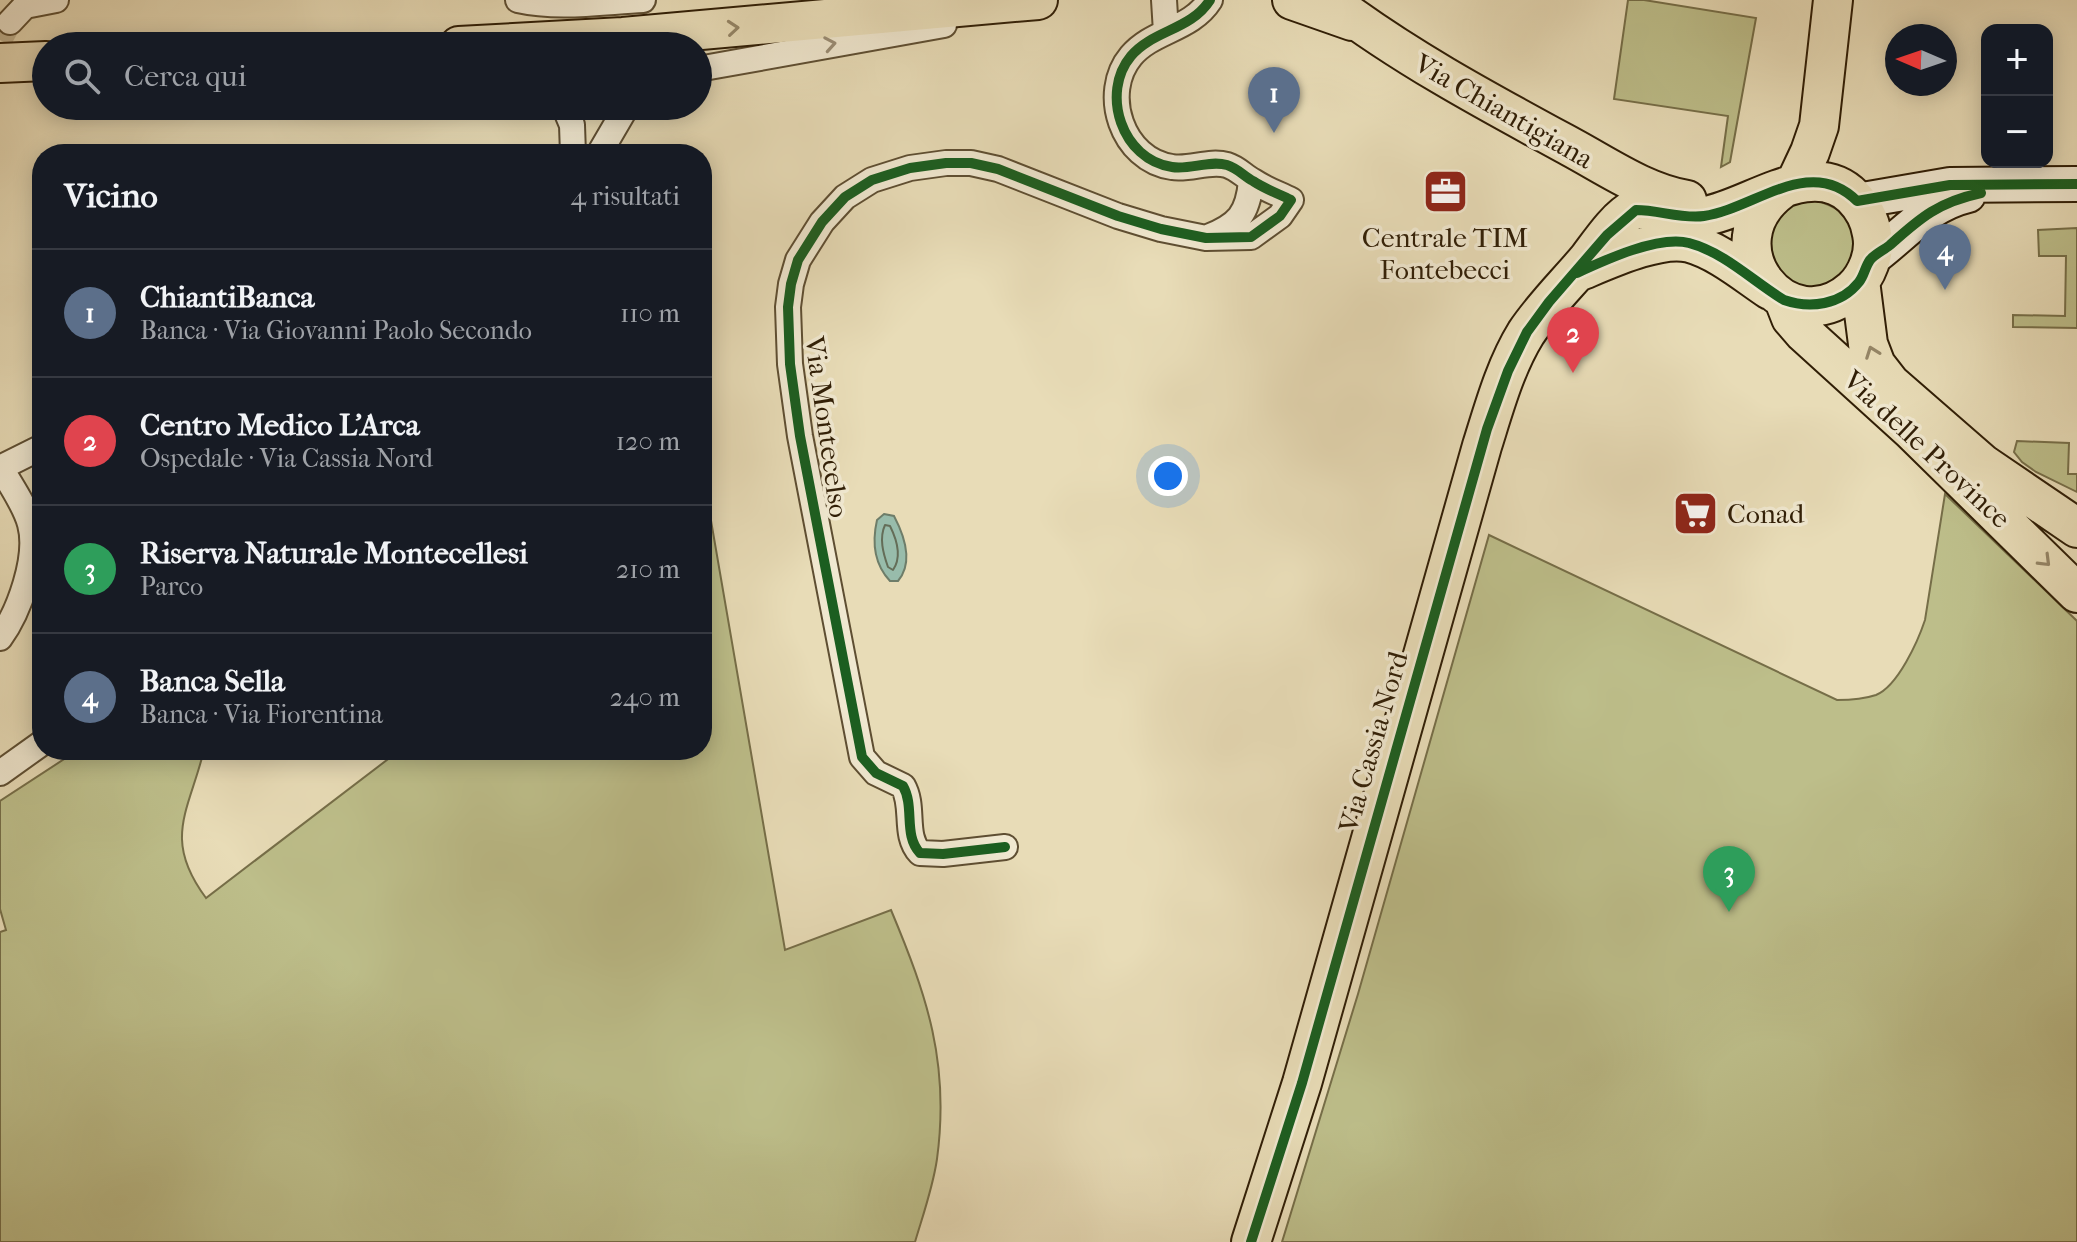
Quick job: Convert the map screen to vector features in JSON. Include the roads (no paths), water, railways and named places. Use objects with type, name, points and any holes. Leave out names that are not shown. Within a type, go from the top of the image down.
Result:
[{"type":"main road","points":[[683,32],[1038,0]]},
{"type":"main road","name":"Via Chiantigiana","points":[[1292,0],[1359,24]]},
{"type":"main road","name":"Via Chiantigiana","points":[[1329,0],[1359,24],[1460,85],[1597,161],[1628,214],[1646,230],[1670,241]]},
{"type":"main road","points":[[1777,295],[1753,259],[1752,235],[1761,209],[1810,152],[1819,126],[1833,0]]},
{"type":"main road","points":[[0,63],[32,62]]},
{"type":"main road","points":[[1819,126],[1823,150],[1873,235],[1865,271]]},
{"type":"main road","points":[[1597,161],[1669,197],[1706,201],[1813,182],[1848,194],[1940,186],[2077,184]]},
{"type":"main road","points":[[1670,241],[1689,243],[1707,250],[1777,295],[1806,305],[1832,301],[1853,289],[1865,271],[1917,220],[1946,202],[2020,186]]},
{"type":"main road","points":[[1628,214],[1640,209],[1675,216],[1704,216],[1776,190]]},
{"type":"main road","name":"Via Cassia Nord","points":[[1251,1242],[1289,1127],[1498,397],[1527,332],[1561,287],[1628,214]]},
{"type":"main road","name":"Via Cassia Nord","points":[[1576,273],[1670,241]]},
{"type":"main road","name":"Via delle Province","points":[[1865,271],[1868,344],[1876,365],[1890,383],[1983,464],[2077,528]]},
{"type":"main road","name":"Via delle Province","points":[[1777,295],[1804,333],[1912,431],[2077,593]]},
{"type":"street","points":[[10,22],[25,6],[56,0]]},
{"type":"street","points":[[518,0],[536,4],[569,4],[643,0]]},
{"type":"street","points":[[1164,0],[1166,32]]},
{"type":"street","points":[[1206,238],[1236,223],[1245,211],[1251,181],[1226,165],[1182,168],[1163,165],[1140,152],[1127,135],[1117,105],[1117,87],[1122,70],[1140,47],[1185,25],[1210,0]]},
{"type":"street","points":[[712,67],[951,24],[966,19],[982,7]]},
{"type":"street","points":[[570,120],[573,144]]},
{"type":"street","points":[[605,144],[619,120]]},
{"type":"street","name":"Via Montecelso","points":[[1005,847],[943,854],[920,853],[913,844],[908,799],[903,786],[876,773],[862,757],[794,401],[788,307],[795,267],[807,243],[829,212],[854,190],[872,180],[910,168],[971,163],[998,169],[1118,216],[1206,238],[1251,237],[1280,216],[1291,200],[1251,181]]},
{"type":"street","points":[[0,638],[18,605],[29,567],[32,537],[29,521],[1,468],[32,452]]},
{"type":"street","points":[[0,773],[32,750]]},
{"type":"water","points":[[884,514],[894,516],[906,548],[906,566],[898,581],[890,581],[876,552],[877,520]]},
{"type":"tunnel","points":[[0,40],[10,22]]},
{"type":"place","name":"ChiantiBanca","points":[[1274,133]]},
{"type":"place","name":"Centrale TIM Fontebecci","points":[[1445,192]]},
{"type":"place","name":"Banca Sella","points":[[1945,290]]},
{"type":"place","name":"Centro Medico L'Arca","points":[[1573,373]]},
{"type":"place","name":"Conad","points":[[1696,513]]},
{"type":"place","name":"Riserva Naturale Montecellesi","points":[[1729,912]]}]
